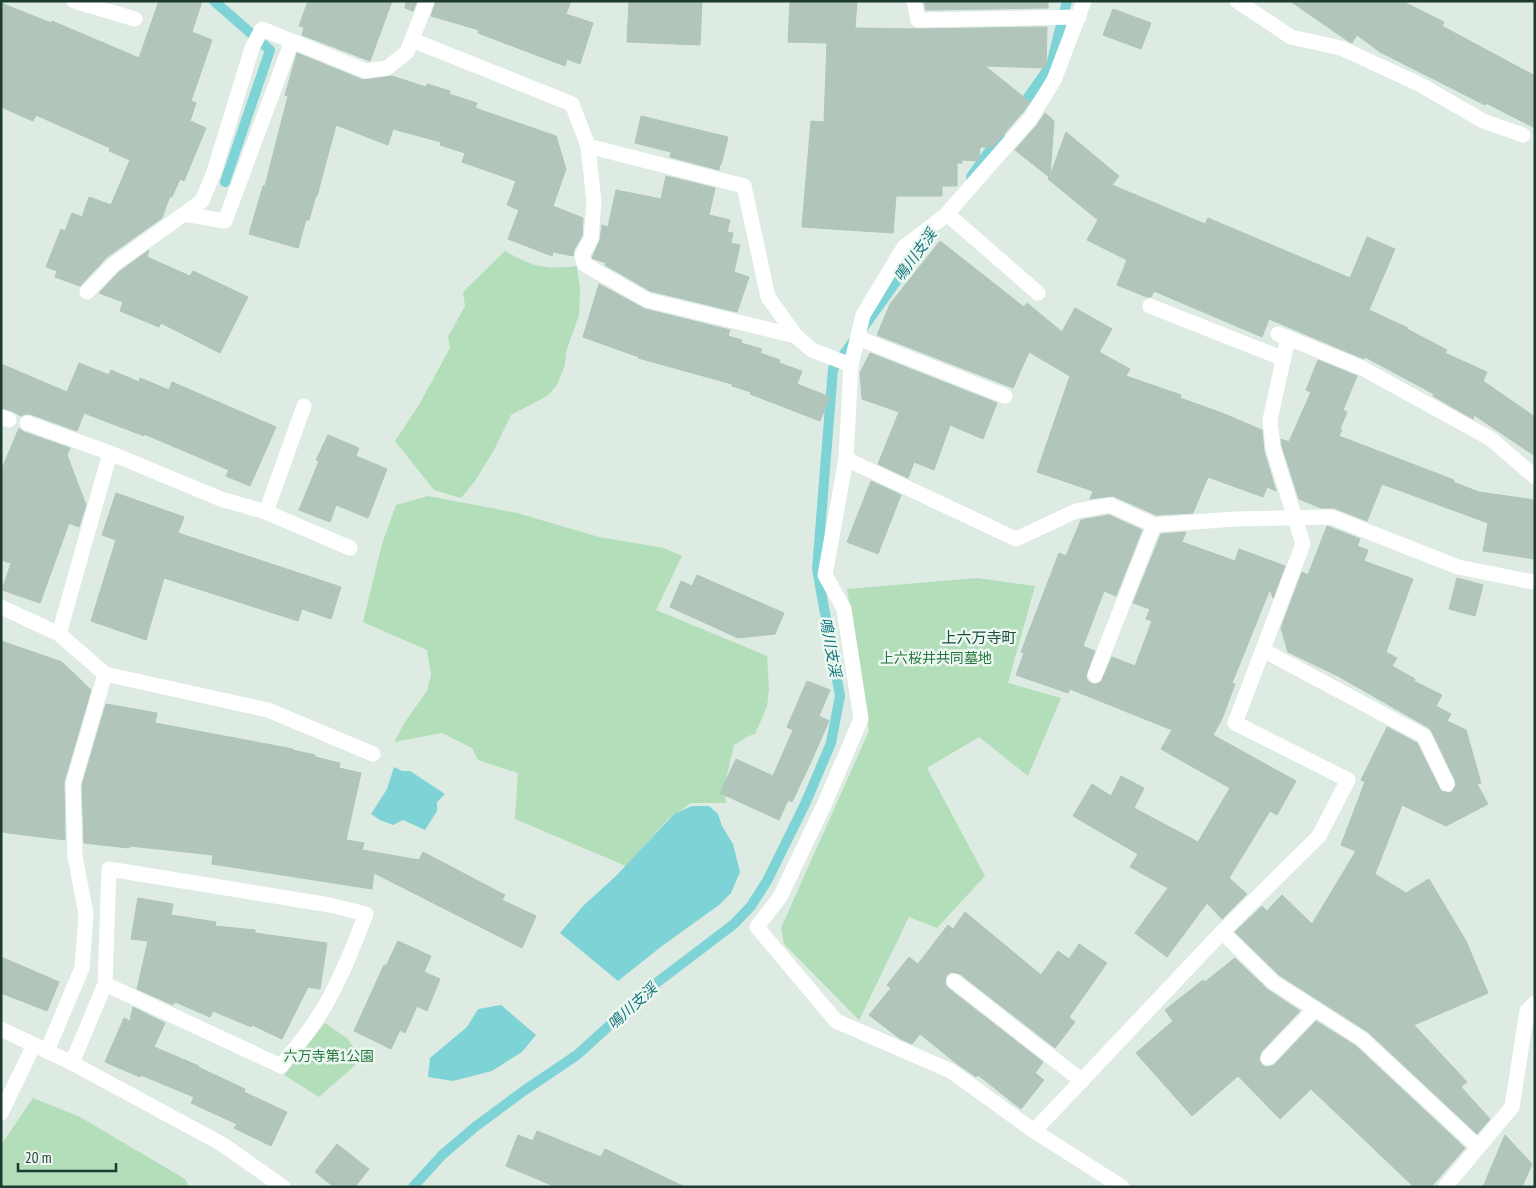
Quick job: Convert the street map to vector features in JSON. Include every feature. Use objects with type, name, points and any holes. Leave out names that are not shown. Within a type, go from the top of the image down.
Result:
[{"type":"street","points":[[74,1],[135,19]]},
{"type":"street","points":[[87,292],[113,265],[202,201],[211,179],[252,48],[262,29],[366,71],[387,68],[407,52],[427,1]]},
{"type":"street","points":[[914,1],[918,20],[1077,17]]},
{"type":"street","points":[[1084,1],[1054,80],[1030,119],[946,215],[904,246],[863,315],[850,365],[846,459],[825,575],[844,609],[861,719],[824,805],[780,897],[757,927],[836,1021],[951,1071],[1034,1131],[1122,1187]]},
{"type":"street","points":[[1237,1],[1291,37],[1341,48],[1421,85],[1483,121],[1523,135]]},
{"type":"street","points":[[412,40],[572,104],[588,146],[594,202],[591,239],[582,255],[584,264],[647,300],[796,336]]},
{"type":"street","points":[[184,214],[226,221],[292,42]]},
{"type":"street","points":[[588,146],[744,186],[768,297],[796,336],[812,350],[850,365]]},
{"type":"street","points":[[946,215],[1038,293]]},
{"type":"street","points":[[1150,306],[1284,359]]},
{"type":"street","points":[[1034,1131],[1222,932],[1320,836],[1348,780],[1235,723],[1303,544],[1273,448],[1270,420],[1284,359],[1283,336],[1362,368],[1482,435],[1535,477]]},
{"type":"street","points":[[858,338],[1004,396]]},
{"type":"street","points":[[266,512],[304,406]]},
{"type":"street","points":[[27,423],[110,453],[221,499],[266,512],[350,548]]},
{"type":"street","points":[[59,634],[110,453]]},
{"type":"street","points":[[846,459],[1016,539],[1076,511],[1110,505],[1154,525],[1294,516],[1331,517],[1458,567],[1534,581]]},
{"type":"street","points":[[1095,675],[1154,525]]},
{"type":"street","points":[[1,607],[59,634],[106,674],[268,710],[373,754]]},
{"type":"street","points":[[1263,650],[1424,736],[1447,784]]},
{"type":"street","points":[[1,1113],[40,1048],[82,968],[86,914],[75,856],[73,784],[106,674]]},
{"type":"street","points":[[72,1063],[105,984],[110,869],[330,905],[366,914],[346,965],[321,1011],[282,1066],[105,984]]},
{"type":"street","points":[[1222,932],[1273,982],[1362,1039],[1478,1147]]},
{"type":"street","points":[[954,981],[1082,1080]]},
{"type":"street","points":[[1445,1187],[1512,1107],[1527,1012],[1535,1003]]},
{"type":"street","points":[[1268,1058],[1315,1009]]},
{"type":"street","points":[[1,1029],[72,1063],[222,1144],[283,1187]]},
{"type":"green space","points":[[505,251],[524,261],[540,266],[556,268],[577,266],[580,290],[579,315],[566,352],[565,365],[557,385],[547,396],[511,415],[494,450],[475,481],[461,498],[434,490],[395,441],[419,405],[450,348],[448,337],[465,306],[463,292]]},
{"type":"green space","points":[[428,496],[517,513],[599,537],[664,548],[682,556],[656,610],[767,656],[769,689],[767,707],[755,734],[734,745],[724,788],[726,803],[691,803],[669,818],[626,866],[515,819],[518,773],[478,760],[472,748],[442,733],[394,742],[405,722],[427,691],[431,675],[427,650],[363,622],[382,544],[396,505]]},
{"type":"green space","name":"上六桜井共同墓地","points":[[977,578],[1035,586],[1008,683],[1061,698],[1028,776],[979,737],[927,768],[985,876],[937,928],[909,917],[859,1020],[784,944],[781,928],[869,731],[847,589]]},
{"type":"green space","name":"六万寺第1公園","points":[[325,1023],[348,1039],[361,1060],[319,1097],[284,1075]]},
{"type":"green space","points":[[33,1098],[80,1117],[185,1179],[189,1187],[1,1187],[1,1145]]},
{"type":"water","points":[[394,767],[402,771],[410,771],[445,794],[437,802],[437,811],[425,830],[403,820],[393,825],[371,814],[387,789]]},
{"type":"water","points":[[692,806],[709,806],[718,814],[722,826],[733,844],[740,872],[731,893],[719,905],[662,946],[618,981],[560,933],[583,906],[615,877],[674,814]]},
{"type":"water","points":[[501,1005],[536,1035],[522,1052],[492,1071],[453,1081],[428,1077],[430,1058],[467,1027],[478,1009]]},
{"type":"building","points":[[159,1],[202,1],[192,32],[212,40],[191,101],[196,103],[190,121],[206,128],[184,181],[180,179],[172,197],[170,196],[162,218],[107,257],[80,286],[55,277],[57,271],[46,267],[61,229],[65,231],[72,213],[82,217],[89,197],[111,205],[130,160],[109,151],[110,148],[36,115],[33,121],[1,107],[1,3],[51,23],[52,21],[139,58]]},
{"type":"building","points":[[308,1],[392,1],[370,61],[302,35],[304,27],[299,26]]},
{"type":"building","points":[[406,1],[417,1],[413,11],[405,8]]},
{"type":"building","points":[[436,1],[571,1],[566,14],[593,23],[580,64],[567,59],[565,66],[478,33],[479,30],[431,16]]},
{"type":"building","points":[[629,1],[702,1],[700,45],[627,42]]},
{"type":"building","points":[[790,1],[857,1],[855,28],[1047,27],[1046,68],[985,66],[1030,102],[993,147],[980,147],[979,161],[962,160],[962,163],[957,163],[957,186],[942,186],[942,196],[896,196],[893,233],[802,227],[811,121],[824,122],[827,43],[788,42]]},
{"type":"building","points":[[924,1],[1048,1],[1048,8],[926,10]]},
{"type":"building","points":[[1290,1],[1402,1],[1444,22],[1442,26],[1535,76],[1535,128],[1380,52],[1357,35],[1352,43],[1348,41]]},
{"type":"building","points":[[1113,9],[1151,23],[1141,49],[1103,35]]},
{"type":"building","points":[[297,53],[363,80],[392,76],[426,87],[427,84],[450,91],[449,94],[477,103],[475,108],[556,136],[566,169],[553,206],[583,218],[582,236],[574,250],[573,256],[553,252],[552,256],[508,239],[519,210],[507,205],[516,181],[462,162],[465,153],[440,145],[441,142],[393,129],[388,145],[336,125],[317,196],[309,220],[306,220],[298,248],[249,234],[263,186],[265,186],[288,96],[285,95]]},
{"type":"building","points":[[1045,113],[1054,121],[1050,176],[1066,132],[1119,176],[1112,185],[1205,224],[1208,218],[1350,278],[1367,237],[1395,249],[1369,310],[1408,328],[1447,350],[1445,353],[1487,372],[1483,381],[1535,417],[1535,456],[1474,415],[1473,419],[1433,396],[1434,394],[1365,357],[1364,359],[1269,319],[1262,337],[1154,291],[1151,297],[1147,297],[1117,285],[1127,260],[1087,240],[1098,220],[1015,150]]},
{"type":"building","points":[[641,116],[728,137],[719,170],[670,157],[671,152],[635,143]]},
{"type":"building","points":[[666,176],[715,188],[709,215],[730,220],[727,232],[733,233],[731,243],[740,245],[734,272],[749,277],[737,312],[650,291],[605,265],[606,263],[592,258],[600,240],[602,225],[608,227],[616,190],[661,199]]},
{"type":"building","points":[[940,241],[1024,307],[1027,303],[1062,332],[1075,308],[1112,329],[1099,352],[1130,369],[1126,376],[1181,395],[1180,398],[1262,430],[1264,451],[1276,491],[1267,487],[1263,497],[1208,477],[1193,513],[1156,515],[1113,496],[1090,499],[1093,491],[1037,472],[1070,376],[1029,352],[1013,388],[877,335],[890,304]]},
{"type":"building","points":[[149,250],[147,257],[190,276],[193,271],[248,297],[220,353],[161,323],[159,327],[120,311],[123,302],[99,293],[119,272]]},
{"type":"building","points":[[599,284],[645,309],[730,330],[728,336],[742,340],[741,343],[762,349],[760,353],[780,360],[779,363],[802,371],[797,384],[830,397],[820,421],[750,394],[751,392],[732,386],[732,384],[638,358],[583,337]]},
{"type":"building","points":[[870,353],[997,403],[983,439],[950,425],[934,470],[914,462],[908,478],[878,464],[899,412],[862,399],[860,373]]},
{"type":"building","points":[[1318,360],[1357,376],[1343,410],[1347,412],[1339,436],[1454,480],[1453,482],[1479,492],[1535,500],[1535,559],[1483,551],[1488,523],[1382,484],[1367,521],[1334,508],[1321,508],[1299,499],[1281,439],[1289,442],[1311,392],[1306,390]]},
{"type":"building","points":[[79,363],[109,375],[111,370],[139,382],[140,378],[169,390],[172,382],[276,427],[250,486],[226,476],[229,470],[144,434],[144,436],[84,413],[77,431],[30,414],[21,416],[1,408],[1,364],[67,392]]},
{"type":"building","points":[[19,428],[24,432],[70,448],[67,455],[86,505],[79,527],[69,523],[40,603],[2,590],[11,563],[1,560],[1,471]]},
{"type":"building","points":[[328,435],[359,448],[356,456],[387,469],[368,518],[336,505],[330,522],[299,510],[319,461],[316,460]]},
{"type":"building","points":[[871,481],[901,495],[878,554],[847,542]]},
{"type":"building","points":[[116,493],[184,517],[178,533],[341,587],[331,619],[302,609],[298,621],[164,578],[146,640],[91,621],[116,540],[102,535]]},
{"type":"building","points":[[1109,515],[1142,530],[1116,596],[1104,591],[1083,646],[1095,651],[1086,676],[1087,680],[1092,684],[1101,682],[1112,657],[1135,666],[1152,621],[1146,619],[1150,609],[1133,603],[1161,534],[1186,532],[1182,542],[1235,561],[1239,549],[1285,566],[1273,598],[1270,589],[1232,683],[1235,684],[1222,719],[1213,735],[1296,781],[1277,815],[1270,811],[1229,878],[1247,894],[1222,919],[1207,903],[1167,957],[1135,933],[1168,888],[1130,867],[1138,854],[1073,816],[1092,784],[1111,796],[1121,776],[1144,788],[1134,808],[1198,842],[1230,788],[1161,749],[1172,730],[1070,689],[1068,693],[1016,675],[1024,653],[1021,652],[1059,553],[1066,556],[1081,520]]},
{"type":"building","points":[[1327,526],[1360,539],[1357,546],[1368,550],[1364,561],[1413,579],[1386,652],[1397,658],[1392,666],[1415,679],[1414,681],[1442,695],[1436,706],[1451,714],[1447,721],[1466,730],[1481,783],[1477,784],[1488,804],[1446,826],[1402,805],[1375,874],[1406,893],[1429,879],[1466,941],[1488,993],[1414,1025],[1467,1082],[1461,1087],[1490,1119],[1477,1134],[1368,1032],[1279,975],[1235,932],[1262,906],[1267,911],[1282,895],[1312,924],[1356,851],[1341,845],[1365,782],[1361,780],[1387,727],[1417,743],[1441,791],[1451,793],[1456,785],[1429,728],[1338,676],[1288,652],[1281,628],[1302,572],[1308,575]]},
{"type":"building","points":[[697,575],[784,613],[775,634],[738,638],[670,607],[681,581],[692,586]]},
{"type":"building","points":[[1457,578],[1483,585],[1475,616],[1449,609]]},
{"type":"building","points":[[1,641],[62,662],[91,690],[64,782],[65,840],[1,832]]},
{"type":"building","points":[[807,681],[830,690],[819,716],[829,721],[792,802],[788,800],[779,820],[720,793],[736,759],[773,776],[793,730],[787,727]]},
{"type":"building","points":[[106,704],[157,713],[155,723],[293,749],[340,763],[339,768],[361,773],[346,840],[364,843],[362,850],[419,860],[423,852],[505,895],[502,900],[536,916],[522,948],[374,873],[372,889],[212,864],[213,855],[84,843],[82,785]]},
{"type":"building","points":[[138,898],[173,904],[171,915],[216,922],[215,926],[255,930],[255,933],[327,943],[320,989],[308,987],[282,1039],[252,1025],[251,1027],[213,1011],[210,1017],[175,1002],[173,1005],[137,989],[148,941],[131,939]]},
{"type":"building","points":[[965,912],[1041,975],[1058,951],[1069,959],[1079,944],[1107,963],[1069,1017],[1075,1022],[1055,1048],[960,974],[951,972],[946,976],[945,984],[948,988],[1043,1062],[1035,1073],[1044,1080],[1021,1109],[978,1075],[976,1077],[956,1063],[920,1034],[912,1044],[899,1038],[869,1015],[891,988],[887,985],[909,957],[918,964],[948,925],[953,929]]},
{"type":"building","points":[[398,941],[431,956],[424,972],[440,979],[427,1011],[417,1006],[405,1033],[400,1030],[391,1049],[354,1031],[384,965],[386,966]]},
{"type":"building","points":[[1,957],[59,982],[47,1011],[1,993]]},
{"type":"building","points":[[1235,958],[1267,989],[1300,1011],[1261,1052],[1259,1060],[1262,1065],[1266,1067],[1274,1065],[1316,1021],[1356,1046],[1465,1148],[1431,1187],[1414,1187],[1311,1089],[1280,1119],[1238,1076],[1192,1116],[1136,1053],[1173,1021],[1165,1010]]},
{"type":"building","points":[[133,1007],[165,1023],[154,1047],[199,1066],[245,1089],[244,1092],[287,1112],[271,1146],[234,1128],[237,1124],[191,1103],[194,1097],[105,1062],[124,1018],[130,1021]]},
{"type":"building","points":[[537,1131],[601,1157],[605,1149],[685,1187],[556,1187],[506,1166],[518,1135],[533,1141]]},
{"type":"building","points":[[1505,1135],[1532,1164],[1522,1187],[1483,1187]]},
{"type":"building","points":[[337,1144],[369,1169],[355,1187],[334,1187],[315,1172]]},
{"type":"waterway","points":[[214,1],[270,50],[225,182]]},
{"type":"waterway","name":"鳴川支渓","points":[[1019,110],[1051,65],[1067,1]]},
{"type":"waterway","name":"鳴川支渓","points":[[971,177],[1000,136]]},
{"type":"waterway","name":"鳴川支渓","points":[[863,328],[933,230]]},
{"type":"waterway","name":"鳴川支渓","points":[[413,1187],[442,1155],[475,1127],[577,1055],[655,984],[734,924],[751,906],[767,881],[806,802],[831,743],[840,696],[817,569],[833,369],[855,339]]},
{"type":"district","name":"上六万寺町","points":[[979,637]]}]
